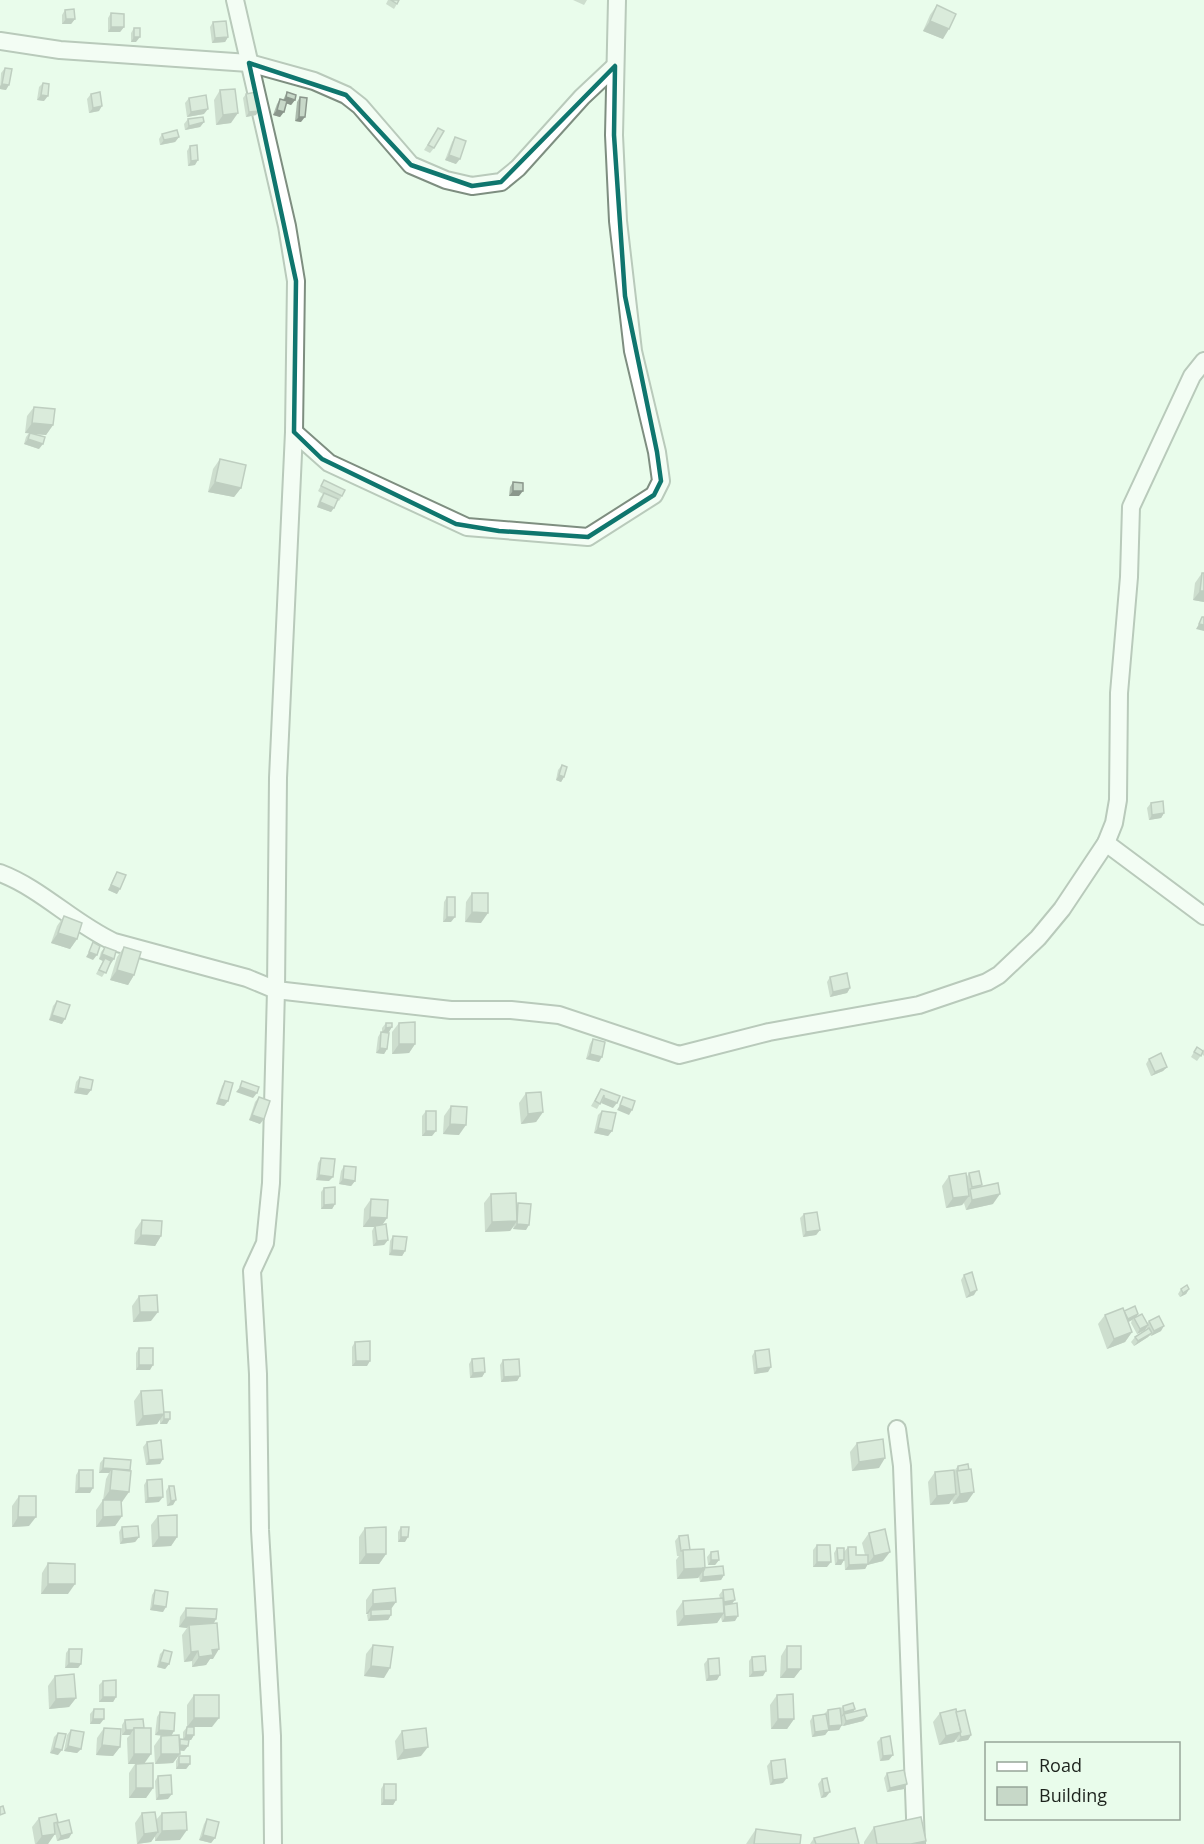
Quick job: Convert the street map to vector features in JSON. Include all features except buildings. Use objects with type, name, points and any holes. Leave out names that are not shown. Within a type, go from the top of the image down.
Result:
[{"type":"street","points":[[235,0],[287,226],[296,281],[294,432],[279,755],[276,990],[268,1212],[265,1243],[252,1271],[258,1374],[260,1530],[272,1736],[273,1844]]},
{"type":"street","points":[[294,432],[329,464],[467,526],[588,537],[597,534],[654,495],[661,481],[657,452],[633,351],[625,296],[614,135],[617,0]]},
{"type":"street","points":[[0,41],[60,50],[249,63],[314,81],[346,95],[360,106],[411,165],[446,180],[472,186],[501,182],[518,168],[582,97],[615,66]]},
{"type":"street","points":[[0,873],[32,887],[94,933],[114,942],[247,978],[276,990],[451,1010],[550,1014],[617,1033],[673,1053],[686,1054],[769,1032],[919,1005],[987,982],[999,975],[1038,938],[1062,909],[1106,843],[1118,810],[1119,693],[1129,577],[1131,507],[1192,376],[1204,361]]},
{"type":"street","points":[[1106,843],[1204,916]]},
{"type":"street","points":[[897,1429],[902,1466],[916,1844]]},
{"type":"highlighted area","points":[[249,63],[346,95],[411,165],[472,186],[501,182],[615,66],[614,135],[625,296],[657,452],[661,481],[654,495],[588,537],[499,531],[456,524],[322,459],[294,432],[296,281]]}]
